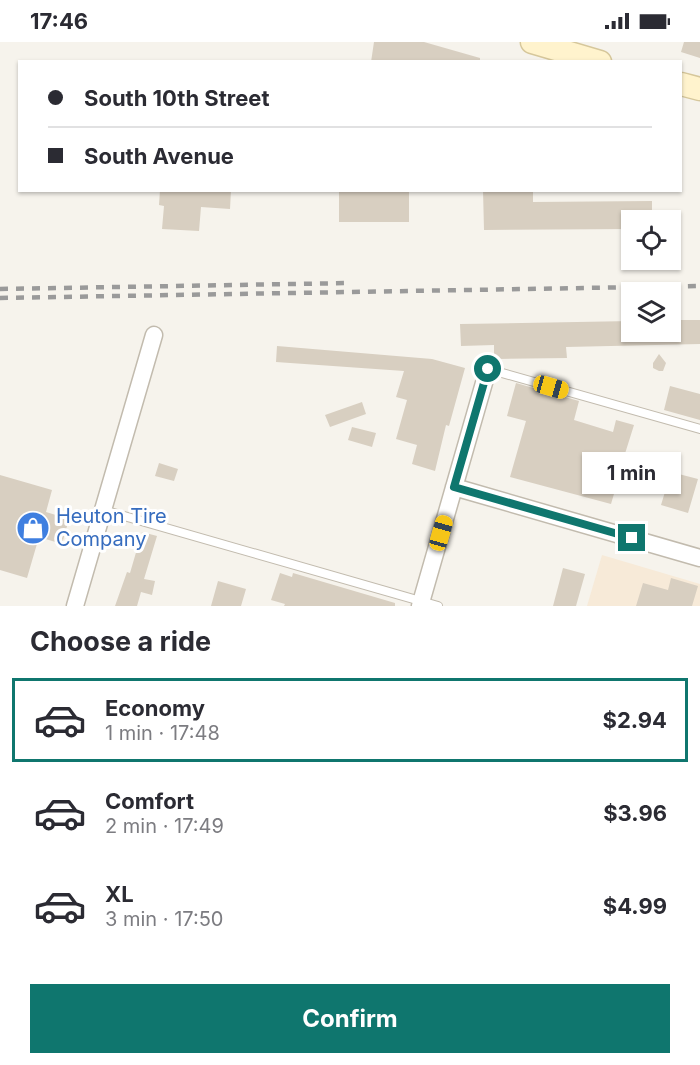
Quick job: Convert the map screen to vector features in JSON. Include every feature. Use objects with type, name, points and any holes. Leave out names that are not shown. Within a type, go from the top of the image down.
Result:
[{"type":"street","points":[[532,42],[587,53]]},
{"type":"street","points":[[682,84],[700,89]]},
{"type":"street","points":[[75,606],[154,335]]},
{"type":"street","points":[[420,604],[488,369]]},
{"type":"street","points":[[454,487],[700,558]]},
{"type":"lane","points":[[488,369],[700,429]]},
{"type":"lane","points":[[103,510],[420,604],[438,606]]},
{"type":"shaded area","points":[[602,555],[700,584],[700,606],[587,606]]},
{"type":"building","points":[[374,42],[424,42],[480,58],[480,60],[371,60]]},
{"type":"building","points":[[684,42],[700,42],[700,58],[681,52]]},
{"type":"building","points":[[160,192],[231,192],[230,209],[201,207],[199,231],[162,229],[164,206],[159,205]]},
{"type":"building","points":[[339,192],[409,192],[409,222],[339,222]]},
{"type":"building","points":[[483,192],[533,192],[533,202],[652,201],[652,210],[621,210],[621,229],[484,230]]},
{"type":"building","points":[[681,320],[700,320],[700,344],[566,347],[567,358],[497,359],[494,358],[494,345],[461,346],[460,324],[621,321],[621,342],[681,342]]},
{"type":"building","points":[[277,346],[432,359],[465,368],[449,426],[446,425],[435,471],[412,464],[417,445],[396,439],[407,400],[396,397],[404,371],[276,362]]},
{"type":"building","points":[[659,354],[666,363],[663,371],[653,368],[653,363]]},
{"type":"building","points":[[516,383],[579,401],[574,420],[613,432],[616,420],[634,425],[623,460],[641,465],[636,482],[623,478],[620,488],[616,487],[611,504],[510,477],[526,421],[507,416]]},
{"type":"building","points":[[670,386],[700,394],[700,420],[664,410]]},
{"type":"building","points":[[362,402],[366,414],[330,427],[325,415]]},
{"type":"building","points":[[352,427],[376,433],[372,447],[348,440]]},
{"type":"building","points":[[159,463],[178,469],[174,481],[155,476]]},
{"type":"building","points":[[671,472],[698,479],[688,513],[661,505]]},
{"type":"building","name":"Heuton Tire Company","points":[[0,475],[52,490],[46,512],[69,519],[62,544],[39,537],[27,578],[0,570]]},
{"type":"building","points":[[142,532],[157,536],[144,579],[155,581],[152,595],[141,592],[137,606],[115,606],[127,572],[130,573]]},
{"type":"building","points":[[563,568],[585,574],[576,606],[553,606]]},
{"type":"building","points":[[280,573],[292,577],[293,573],[395,603],[395,606],[284,606],[285,604],[271,600]]},
{"type":"building","points":[[671,578],[698,586],[692,606],[636,606],[643,583],[668,590]]},
{"type":"building","points":[[218,581],[246,589],[241,606],[211,606]]},
{"type":"railway","points":[[0,289],[351,283]]},
{"type":"railway","points":[[0,298],[700,286]]},
{"type":"place","name":"Heuton Tire Company","points":[[33,528]]},
{"type":"route","points":[[488,369],[454,487],[632,538]]}]
